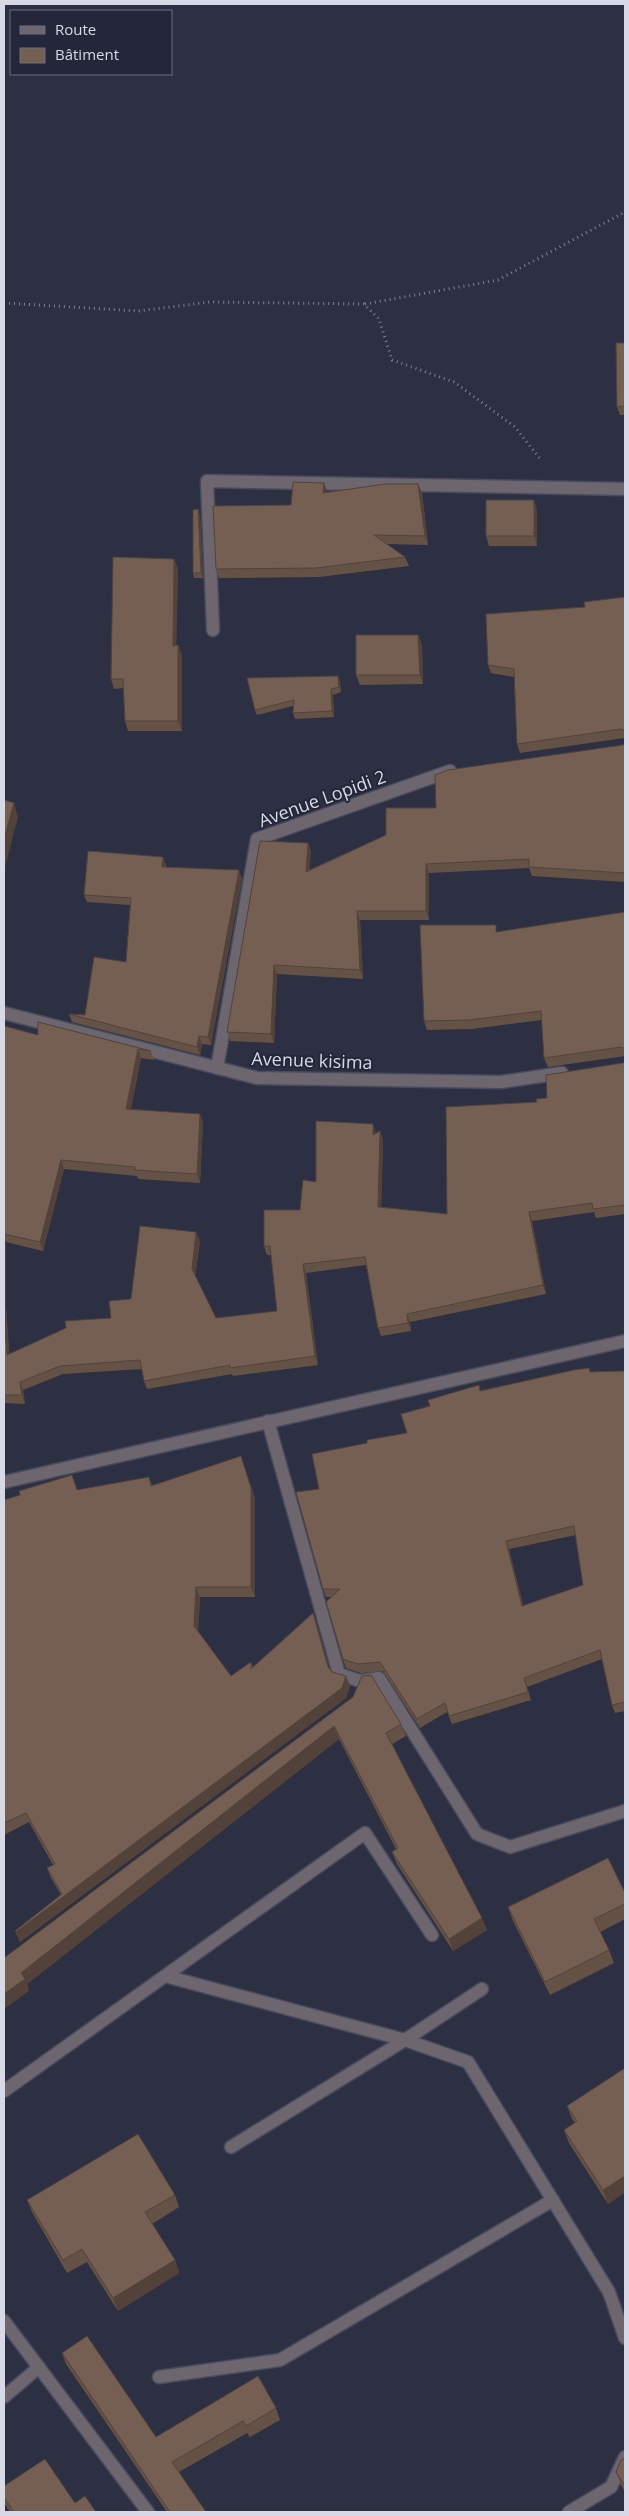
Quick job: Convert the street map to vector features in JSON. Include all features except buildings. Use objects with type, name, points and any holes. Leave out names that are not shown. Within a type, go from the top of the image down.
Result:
[{"type":"street","points":[[213,630],[207,481],[625,489]]},
{"type":"street","name":"Avenue Lopidi 2","points":[[217,1068],[257,839],[449,771],[458,770]]},
{"type":"street","name":"Avenue kisima","points":[[4,1014],[257,1078],[501,1082],[577,1071]]},
{"type":"street","points":[[4,1482],[625,1341]]},
{"type":"street","points":[[268,1421],[339,1674],[360,1681],[380,1678],[477,1834],[510,1847],[625,1812]]},
{"type":"street","points":[[356,1696],[360,1681]]},
{"type":"street","points":[[4,2091],[366,1833],[432,1934]]},
{"type":"street","points":[[165,1976],[405,2040],[468,2062],[609,2292],[625,2338]]},
{"type":"street","points":[[231,2147],[405,2040],[482,1989]]},
{"type":"street","points":[[159,2377],[280,2360],[553,2200]]},
{"type":"street","points":[[4,2321],[148,2512]]},
{"type":"street","points":[[4,2397],[39,2367]]},
{"type":"street","points":[[569,2512],[612,2487],[625,2456]]},
{"type":"path","points":[[4,303],[138,311],[210,302],[364,304],[498,280],[625,212]]},
{"type":"path","points":[[364,304],[380,319],[392,360],[454,382],[515,427],[547,468]]}]
